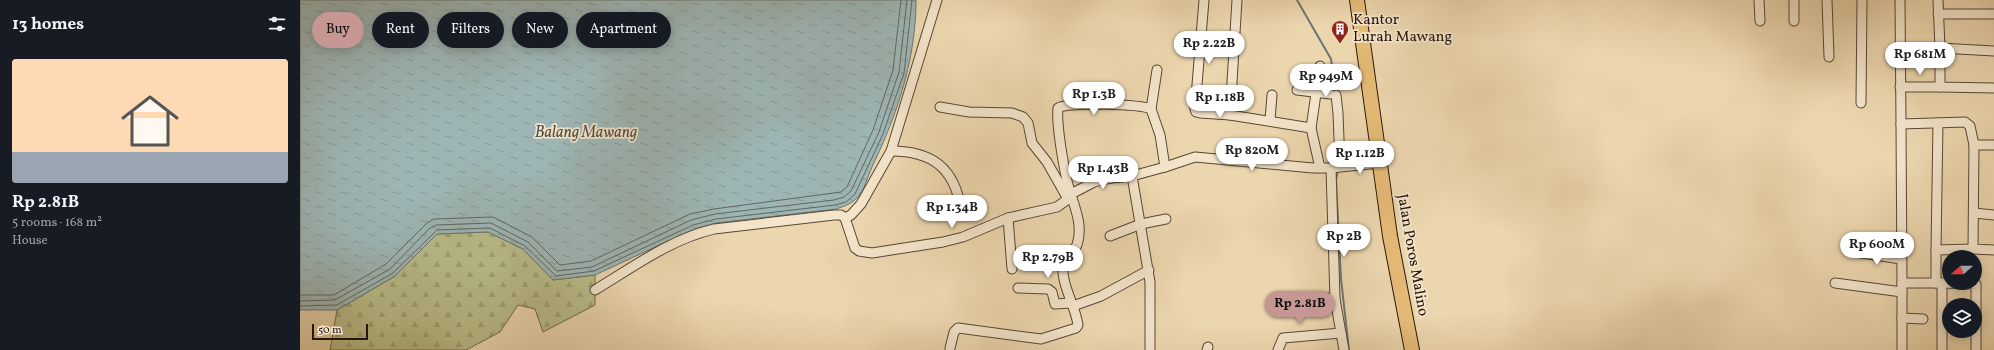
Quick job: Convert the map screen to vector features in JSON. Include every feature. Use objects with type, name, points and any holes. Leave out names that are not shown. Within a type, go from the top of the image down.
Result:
[{"type":"main road","name":"Jalan Poros Malino","points":[[1357,0],[1379,163],[1398,285],[1412,350]]},
{"type":"street","points":[[845,218],[851,215],[861,204],[891,151],[937,0]]},
{"type":"street","points":[[1204,0],[1195,108],[1196,112],[1270,120],[1311,128]]},
{"type":"street","points":[[1230,115],[1237,0]]},
{"type":"street","points":[[1759,0],[1760,21]]},
{"type":"street","points":[[1794,0],[1794,21]]},
{"type":"street","points":[[1827,0],[1829,57]]},
{"type":"street","points":[[1862,0],[1862,102]]},
{"type":"street","points":[[1900,0],[1902,350]]},
{"type":"street","points":[[1938,0],[1940,87]]},
{"type":"street","points":[[1938,14],[1994,14]]},
{"type":"street","points":[[1940,48],[1994,51]]},
{"type":"street","points":[[1320,66],[1311,128],[1320,168]]},
{"type":"street","points":[[1158,70],[1152,109],[1160,135],[1166,167]]},
{"type":"street","points":[[1900,87],[1994,88]]},
{"type":"street","points":[[1296,90],[1333,95],[1338,113],[1335,299],[1344,350]]},
{"type":"street","points":[[1270,120],[1272,95]]},
{"type":"street","points":[[950,348],[954,332],[958,328],[1033,339],[1052,337],[1076,328],[1078,325],[1065,286],[1062,262],[1077,244],[1078,218],[1070,196],[1060,138],[1058,108],[1082,105],[1118,105],[1152,109]]},
{"type":"street","points":[[940,107],[969,112],[1012,113],[1023,117],[1028,123],[1032,143],[1070,196]]},
{"type":"street","points":[[1901,124],[1968,122],[1973,135],[1974,145],[1973,249]]},
{"type":"street","points":[[1938,123],[1936,250],[1942,350]]},
{"type":"street","points":[[1974,145],[1994,145]]},
{"type":"street","points":[[891,151],[908,151],[938,163],[944,168],[953,182],[959,196],[961,210]]},
{"type":"street","points":[[594,290],[669,245],[700,232],[714,229],[841,215],[845,218],[855,248],[859,251],[872,253],[956,239],[1008,218],[1050,209],[1094,182],[1111,178],[1132,176],[1166,167],[1195,156],[1244,160],[1296,167],[1320,168],[1379,163]]},
{"type":"street","points":[[1108,163],[1111,178]]},
{"type":"street","points":[[1132,176],[1149,270],[1152,312],[1150,350]]},
{"type":"street","points":[[1974,213],[1994,215]]},
{"type":"street","points":[[1008,218],[1012,269]]},
{"type":"street","points":[[1110,236],[1141,224],[1166,219]]},
{"type":"street","points":[[1936,250],[1994,250]]},
{"type":"street","points":[[1855,252],[1901,259]]},
{"type":"street","points":[[1018,288],[1048,289],[1052,292],[1055,304],[1072,304],[1101,296],[1149,270]]},
{"type":"street","points":[[1835,283],[1902,292]]},
{"type":"street","points":[[1902,283],[1976,284],[1976,350]]},
{"type":"street","points":[[1277,299],[1318,297],[1335,299]]},
{"type":"street","points":[[1902,318],[1922,319]]},
{"type":"street","points":[[1278,350],[1280,340],[1283,338],[1341,333]]},
{"type":"green space","points":[[488,232],[523,249],[553,280],[595,275],[595,305],[543,332],[535,309],[518,305],[500,332],[466,350],[330,350],[337,310],[395,276],[437,234]]},
{"type":"water","name":"Balang Mawang","points":[[300,0],[916,0],[913,44],[909,65],[897,107],[864,187],[857,198],[848,205],[836,209],[716,223],[694,229],[595,275],[553,280],[523,249],[488,232],[437,234],[395,276],[337,310],[300,310]]},
{"type":"waterway","points":[[1297,0],[1331,59],[1336,92]]},
{"type":"waterway","points":[[1338,170],[1336,180],[1341,279],[1349,350]]},
{"type":"place","name":"Kantor Lurah Mawang","points":[[1340,44]]}]
